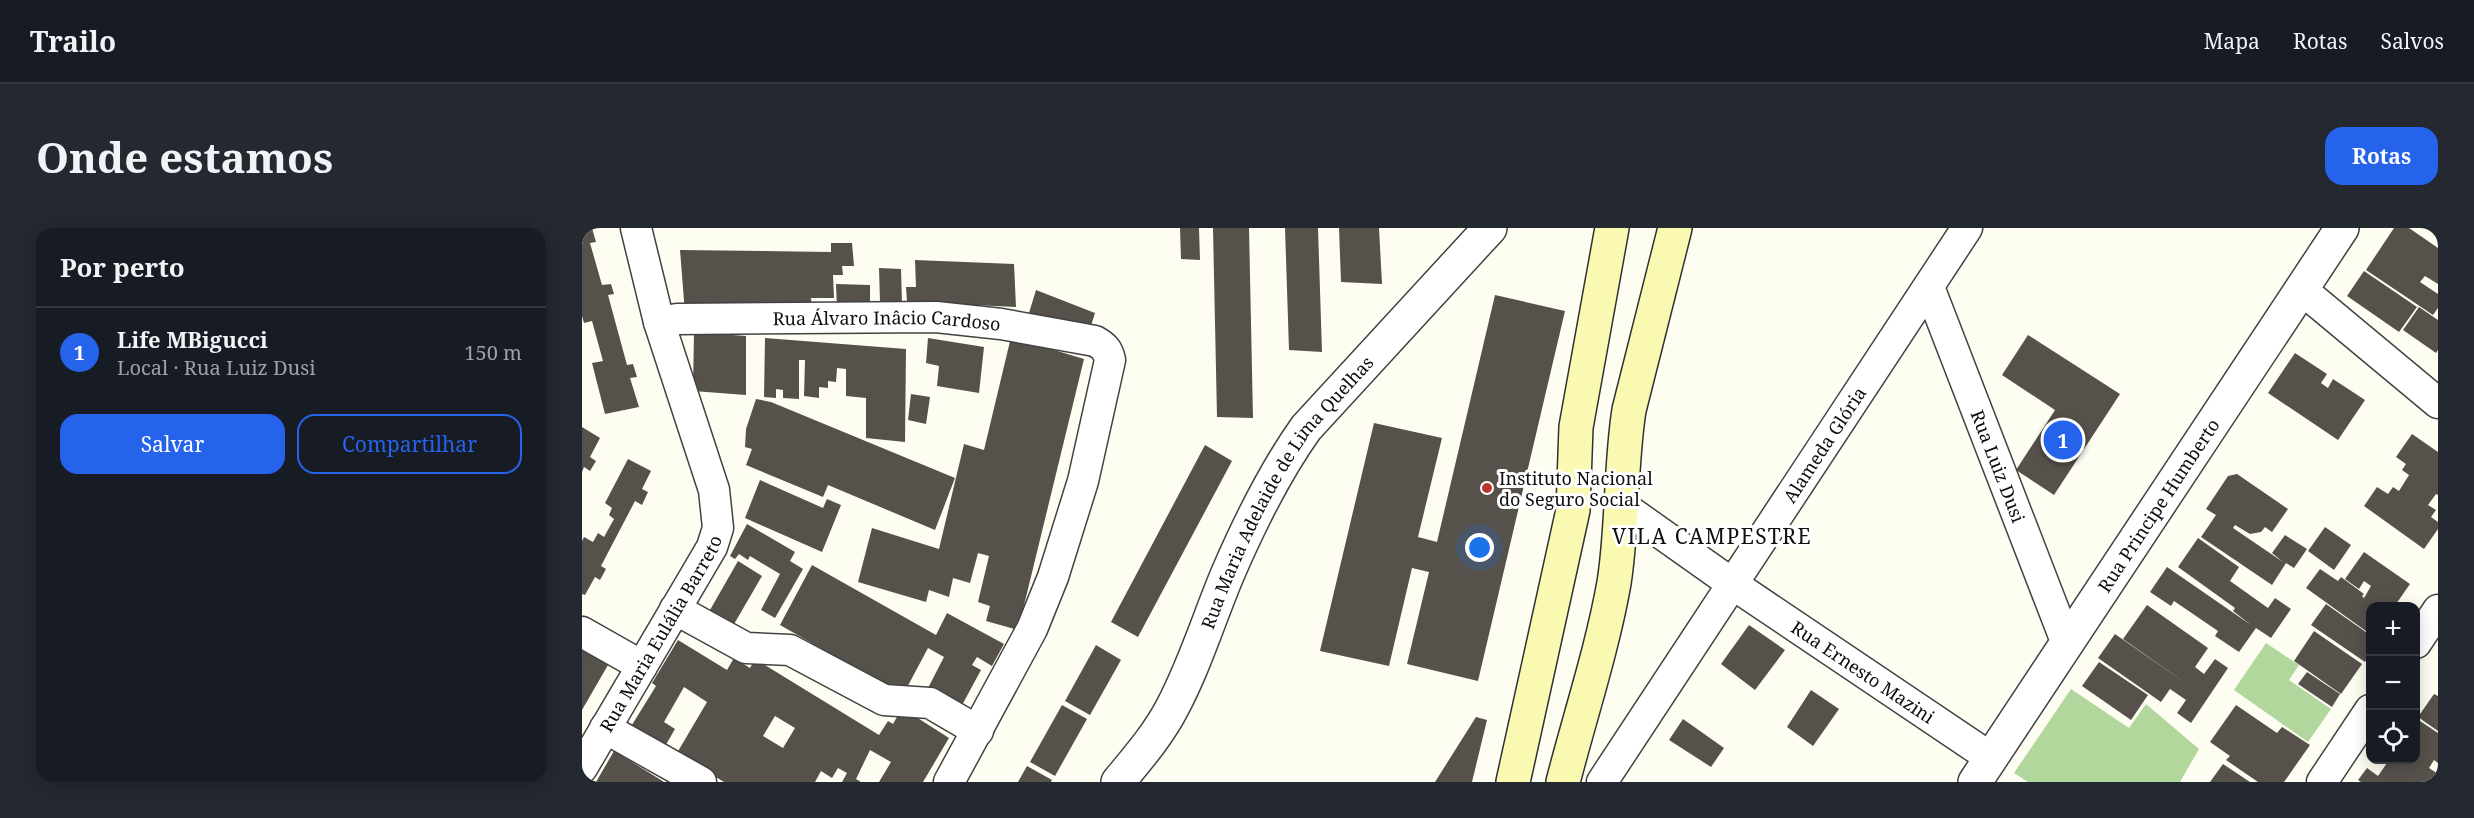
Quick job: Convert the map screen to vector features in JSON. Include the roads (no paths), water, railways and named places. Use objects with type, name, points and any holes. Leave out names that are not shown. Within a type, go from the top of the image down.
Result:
[{"type":"main road","points":[[1563,782],[1613,585],[1621,505],[1624,440],[1629,410],[1675,228]]},
{"type":"main road","points":[[1513,782],[1573,510],[1576,427],[1604,237]]},
{"type":"street","name":"Rua Maria Eulália Barreto","points":[[582,768],[712,547],[717,528],[714,490],[659,322],[636,228]]},
{"type":"street","name":"Rua Maria Adelaide de Lima Quelhas","points":[[1118,782],[1153,738],[1172,709],[1233,563],[1264,495],[1283,460],[1306,428],[1490,228]]},
{"type":"street","name":"Alameda Glória","points":[[1602,782],[1734,585],[1967,228]]},
{"type":"street","name":"Rua Principe Humberto","points":[[1983,770],[2342,228]]},
{"type":"street","name":"Rua Luiz Dusi","points":[[1929,287],[2067,644]]},
{"type":"street","points":[[2301,289],[2438,403]]},
{"type":"street","name":"Rua Álvaro Inâcio Cardoso","points":[[659,322],[677,319],[936,317],[1001,324],[1095,341],[1108,351],[1110,360],[1083,481],[1053,577],[1032,629],[978,731]]},
{"type":"street","name":"Rua Ernesto Mazini","points":[[1621,505],[1734,585],[1983,770]]},
{"type":"street","points":[[675,609],[746,648],[790,650],[884,700],[930,704],[978,731],[949,782]]},
{"type":"street","points":[[2420,636],[2438,610]]},
{"type":"street","points":[[582,632],[642,666]]},
{"type":"street","points":[[2322,782],[2366,716]]},
{"type":"street","points":[[605,728],[701,782]]},
{"type":"place","name":"Life MBigucci","points":[[2063,440]]},
{"type":"place","name":"Instituto Nacional do Seguro Social","points":[[1487,488]]},
{"type":"district","name":"VILA CAMPESTRE","points":[[1712,536]]}]
